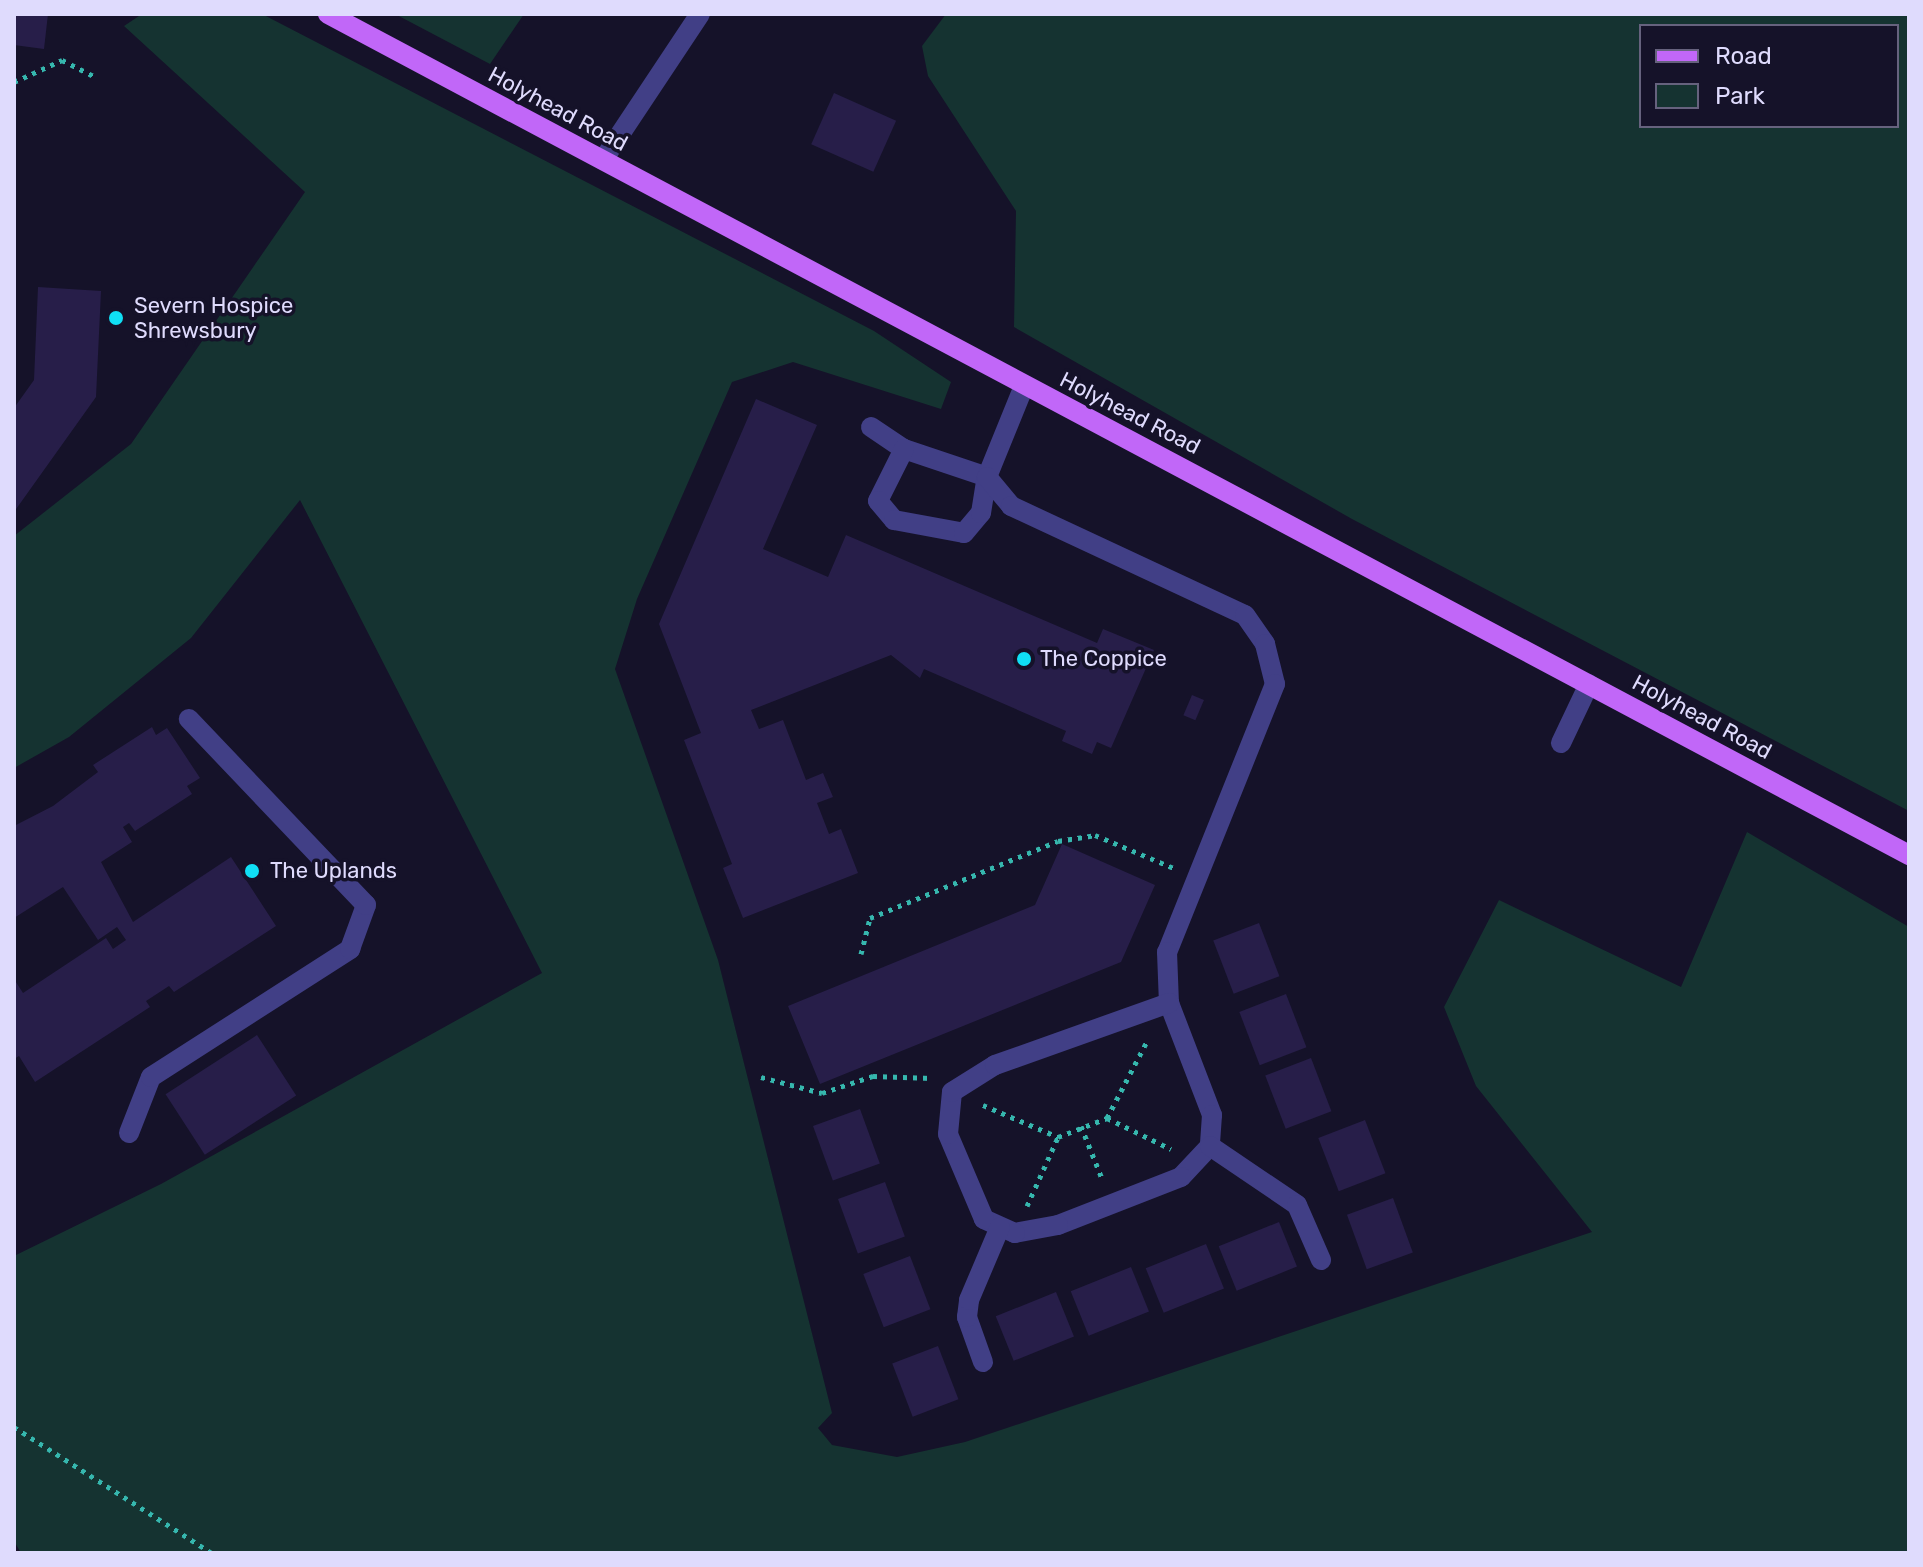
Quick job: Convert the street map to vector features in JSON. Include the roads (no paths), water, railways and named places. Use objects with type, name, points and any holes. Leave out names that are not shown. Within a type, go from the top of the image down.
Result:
[{"type":"main road","name":"Holyhead Road","points":[[328,14],[1909,855]]},
{"type":"street","points":[[603,160],[700,14]]},
{"type":"street","points":[[904,449],[878,501],[894,520],[964,533],[981,513],[987,477],[1024,386]]},
{"type":"street","points":[[871,427],[904,449],[987,477],[1011,506],[1229,604],[1265,644],[1275,684],[1268,711],[1193,876],[1167,952],[1169,1003],[1212,1115],[1205,1154]]},
{"type":"street","points":[[1561,743],[1589,684]]},
{"type":"street","points":[[129,1133],[151,1077],[350,949],[366,905],[189,719]]},
{"type":"street","points":[[1169,1003],[995,1065],[952,1092],[948,1134],[984,1219],[1008,1230],[1113,1204],[1205,1154]]},
{"type":"street","points":[[1205,1154],[1297,1205],[1321,1260]]},
{"type":"street","points":[[983,1362],[967,1317],[969,1300],[1008,1230]]},
{"type":"place","name":"Severn Hospice Shrewsbury","points":[[116,318]]},
{"type":"place","name":"The Coppice","points":[[1024,659]]},
{"type":"place","name":"The Uplands","points":[[252,871]]}]
